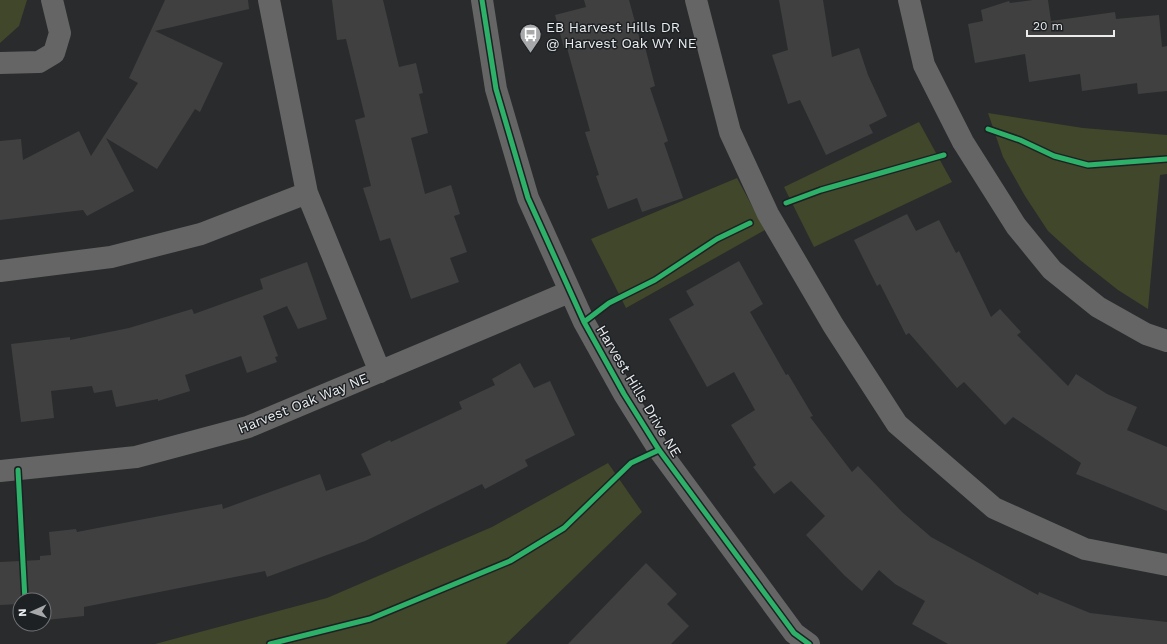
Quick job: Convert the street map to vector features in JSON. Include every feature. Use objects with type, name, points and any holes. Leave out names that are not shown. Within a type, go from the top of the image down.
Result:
[{"type":"street","points":[[0,63],[39,62],[54,53],[60,33],[52,0]]},
{"type":"street","points":[[269,0],[307,193],[380,372]]},
{"type":"street","name":"Harvest Hills Drive NE","points":[[482,0],[496,89],[528,198],[569,292],[624,394],[659,450],[795,640]]},
{"type":"street","points":[[696,0],[730,132],[768,214],[833,325],[897,424],[994,508],[1084,549],[1167,565]]},
{"type":"street","points":[[910,0],[924,65],[963,142],[1016,226],[1052,270],[1098,307],[1146,334],[1167,341]]},
{"type":"street","points":[[0,271],[110,258],[201,234],[307,193]]},
{"type":"street","name":"Harvest Oak Way NE","points":[[0,471],[136,456],[248,427],[569,292]]},
{"type":"green space","points":[[0,0],[27,0],[19,26],[0,43]]},
{"type":"green space","points":[[988,113],[1083,128],[1167,135],[1167,174],[1160,175],[1148,309],[1118,290],[1080,260],[1048,231],[1025,196],[1003,157]]},
{"type":"green space","points":[[919,122],[952,182],[814,247],[784,187]]},
{"type":"green space","points":[[737,178],[765,230],[626,308],[591,239]]},
{"type":"green space","points":[[608,463],[642,512],[506,644],[155,644],[327,598],[492,527]]},
{"type":"building","points":[[165,0],[248,0],[249,9],[155,31],[223,63],[200,112],[195,109],[157,169],[106,138],[134,191],[87,216],[83,210],[0,220],[0,141],[21,139],[23,160],[79,131],[91,156],[138,83],[129,78]]},
{"type":"building","points":[[332,0],[383,0],[399,67],[416,63],[423,93],[419,94],[428,133],[411,138],[425,194],[451,185],[460,214],[454,216],[467,252],[450,258],[459,282],[411,299],[390,238],[380,241],[363,188],[371,186],[355,120],[365,117],[346,39],[337,40]]},
{"type":"building","points":[[584,0],[629,0],[640,40],[643,39],[655,86],[650,88],[668,141],[664,143],[683,198],[642,212],[637,198],[608,209],[596,176],[599,175],[585,132],[590,131],[567,48],[564,48],[555,15],[586,7]]},
{"type":"building","points":[[779,0],[823,0],[832,57],[859,48],[868,75],[887,116],[869,125],[873,133],[826,155],[800,100],[788,104],[772,55],[788,50]]},
{"type":"building","points":[[1048,0],[1051,21],[1115,12],[1116,19],[1159,15],[1162,47],[1167,46],[1167,91],[1138,94],[1137,83],[1082,91],[1080,74],[1029,82],[1025,54],[975,63],[968,24],[983,21],[981,10],[1009,1],[1010,3]]},
{"type":"building","points":[[907,214],[916,231],[939,220],[956,253],[959,251],[991,317],[1000,309],[1021,332],[1017,335],[1068,386],[1076,374],[1107,394],[1137,407],[1127,430],[1167,447],[1167,511],[1076,474],[1081,463],[1013,417],[1005,425],[964,382],[957,388],[909,333],[906,335],[880,284],[877,286],[854,240]]},
{"type":"building","points":[[739,261],[763,304],[750,312],[786,375],[788,374],[813,416],[810,417],[852,472],[858,466],[902,512],[931,537],[1038,595],[1039,592],[1090,613],[1167,622],[1167,644],[948,644],[912,624],[925,601],[895,584],[879,570],[862,591],[844,575],[806,535],[825,516],[791,481],[774,494],[753,467],[756,465],[731,425],[755,410],[734,372],[707,387],[669,319],[694,305],[686,291]]},
{"type":"building","points":[[307,262],[327,319],[298,329],[287,306],[263,316],[278,356],[275,357],[277,362],[247,373],[241,356],[185,375],[190,391],[158,401],[158,399],[116,407],[112,390],[94,393],[92,386],[51,391],[54,418],[21,422],[11,344],[70,337],[70,340],[129,328],[192,309],[194,314],[263,289],[260,279]]},
{"type":"building","points":[[520,363],[534,388],[550,381],[575,435],[525,460],[528,466],[485,489],[482,484],[365,541],[267,577],[265,571],[84,607],[84,616],[52,619],[52,592],[12,592],[12,604],[0,605],[0,562],[40,560],[40,556],[51,555],[49,532],[76,529],[77,532],[222,504],[223,509],[320,474],[326,491],[371,475],[361,454],[390,440],[391,442],[462,409],[459,402],[495,385],[492,379]]},
{"type":"building","points":[[646,563],[677,594],[667,604],[689,626],[671,644],[568,644]]},
{"type":"cycle path","points":[[482,0],[496,89],[528,198],[584,322],[624,394],[659,450],[794,633],[809,644]]},
{"type":"cycle path","points":[[988,129],[1020,140],[1054,156],[1088,165],[1167,159]]},
{"type":"cycle path","points":[[786,203],[821,190],[944,155]]},
{"type":"cycle path","points":[[584,322],[609,303],[655,280],[717,239],[750,223]]},
{"type":"cycle path","points":[[270,644],[370,619],[510,561],[564,528],[631,463],[659,450]]},
{"type":"cycle path","points":[[18,470],[25,592]]},
{"type":"place","name":"EB Harvest Hills DR @ Harvest Oak WY NE","points":[[531,54]]}]
